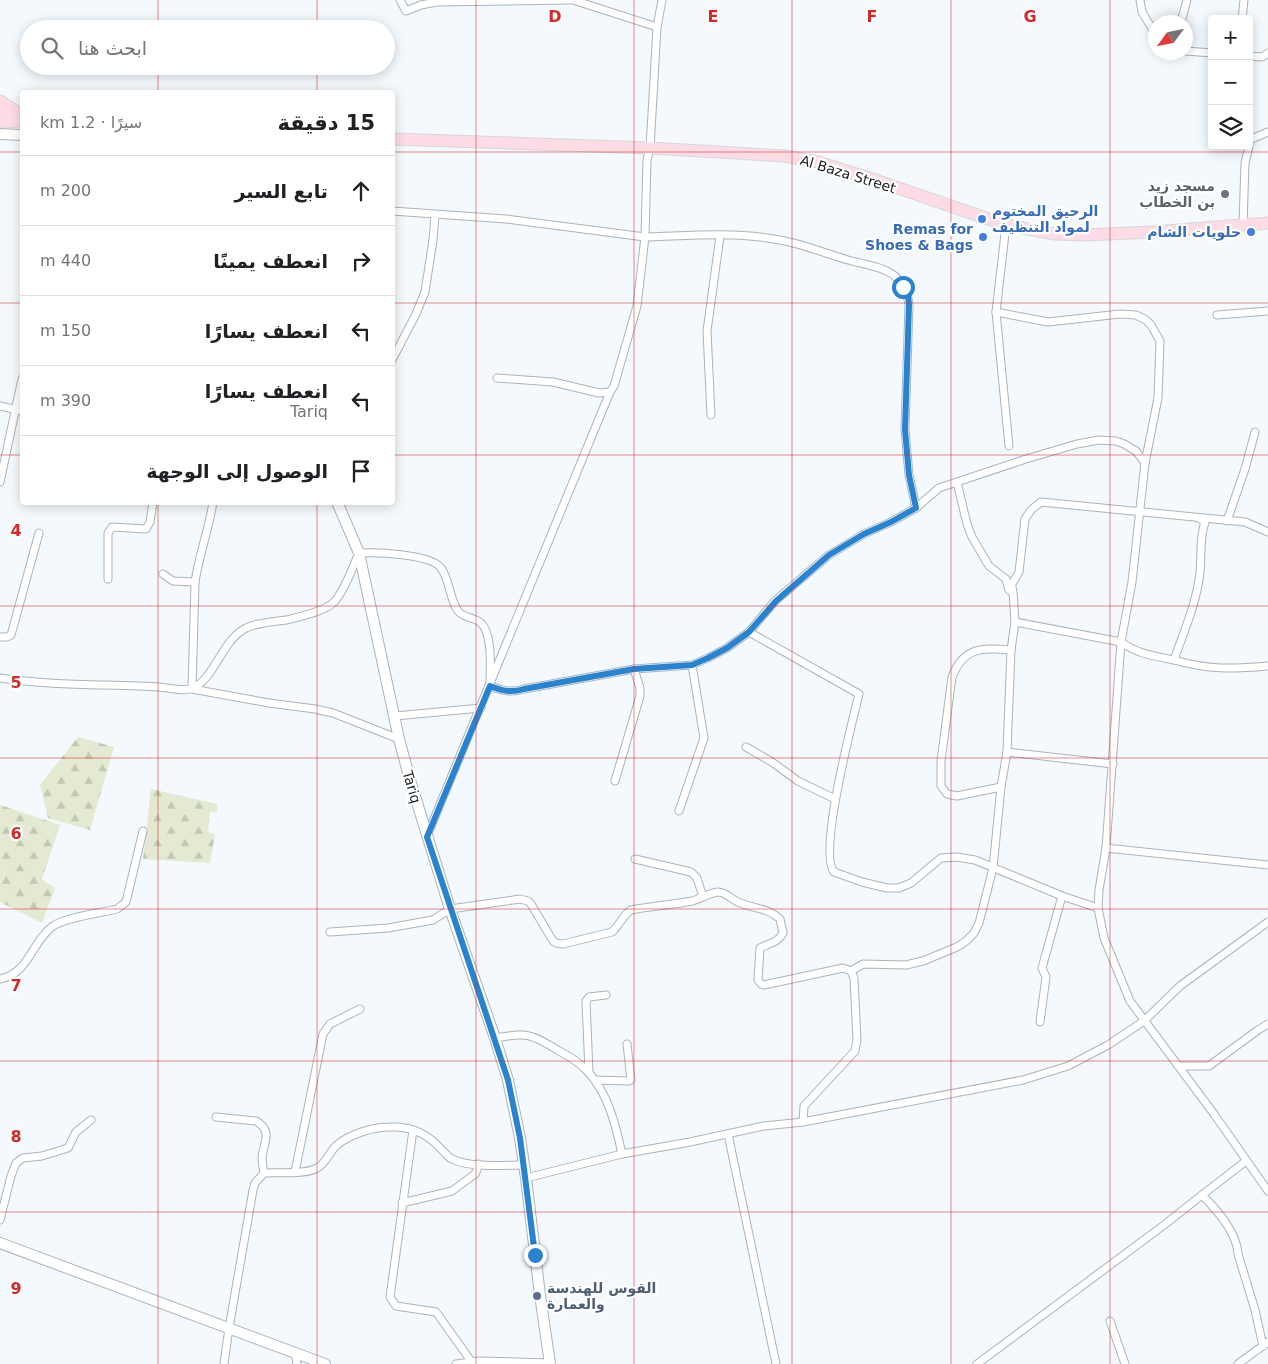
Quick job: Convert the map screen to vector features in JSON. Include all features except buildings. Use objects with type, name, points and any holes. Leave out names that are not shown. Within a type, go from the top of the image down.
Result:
[{"type":"main road","points":[[0,102],[20,116]]},
{"type":"main road","points":[[0,113],[20,117]]},
{"type":"main road","points":[[0,121],[20,117]]},
{"type":"main road","points":[[0,134],[20,135]]},
{"type":"main road","name":"Al Baza Street","points":[[395,139],[650,148],[785,156],[818,162],[875,180],[1006,226],[1055,234],[1085,235],[1268,223]]},
{"type":"main road","name":"Tariq","points":[[338,505],[359,553],[399,739],[427,837],[508,1080],[526,1178],[550,1364]]},
{"type":"main road","points":[[0,1243],[325,1364]]},
{"type":"street","points":[[400,0],[406,11],[436,2],[571,0],[657,27]]},
{"type":"street","points":[[427,837],[614,386],[637,306],[645,237],[647,160],[650,148],[657,27],[662,0]]},
{"type":"street","points":[[1140,0],[1142,12],[1148,22]]},
{"type":"street","points":[[1183,15],[1187,0]]},
{"type":"street","points":[[1242,15],[1244,0]]},
{"type":"street","points":[[1193,52],[1208,53]]},
{"type":"street","points":[[1253,56],[1262,57],[1268,53]]},
{"type":"street","points":[[1253,139],[1267,134]]},
{"type":"street","points":[[1243,225],[1245,163],[1248,150]]},
{"type":"street","points":[[395,211],[506,219],[645,237],[766,237],[793,242],[848,260],[880,267],[899,278],[908,295],[905,430],[909,475],[916,508]]},
{"type":"street","points":[[395,354],[425,292],[433,240],[434,215]]},
{"type":"street","points":[[1006,226],[996,312],[1009,446]]},
{"type":"street","points":[[711,415],[707,331],[720,236]]},
{"type":"street","points":[[1217,315],[1268,311]]},
{"type":"street","points":[[996,312],[1048,322],[1120,314],[1136,315],[1151,325],[1160,341],[1158,398],[1145,464],[1132,582],[1121,642],[1106,848],[1098,908],[1104,938],[1130,1001],[1268,1191]]},
{"type":"street","points":[[497,378],[554,382],[599,393],[610,392]]},
{"type":"street","points":[[0,406],[20,410],[0,482]]},
{"type":"street","points":[[1227,521],[1245,469],[1255,432]]},
{"type":"street","points":[[490,686],[507,692],[515,692],[634,669],[692,665],[727,648],[749,632],[776,601],[829,555],[864,534],[916,508],[939,488],[1051,451],[1098,440],[1116,441],[1124,444],[1136,451],[1145,464]]},
{"type":"street","points":[[957,482],[972,537],[989,566],[1006,579],[1009,590]]},
{"type":"street","points":[[1009,590],[1019,572],[1025,519],[1031,510],[1041,502],[1245,522],[1268,532]]},
{"type":"street","points":[[108,579],[108,533],[112,527],[146,529],[150,522],[153,505]]},
{"type":"street","points":[[192,689],[195,582],[197,566],[213,505]]},
{"type":"street","points":[[1174,660],[1195,598],[1200,571],[1201,540],[1205,522],[1198,518]]},
{"type":"street","points":[[0,637],[11,635],[39,532]]},
{"type":"street","points":[[192,689],[203,680],[235,636],[244,629],[263,622],[288,619],[324,609],[330,605],[341,593],[359,553],[403,555],[431,561],[440,567],[459,613],[478,621],[487,632],[490,656],[490,686]]},
{"type":"street","points":[[163,574],[173,580],[195,582]]},
{"type":"street","points":[[851,971],[863,964],[906,965],[924,962],[966,941],[979,923],[993,868],[1001,787],[1007,752],[1015,622],[1012,587],[1009,590]]},
{"type":"street","points":[[1015,622],[1121,642],[1142,654],[1195,666],[1215,669],[1268,666]]},
{"type":"street","points":[[749,632],[858,694],[835,799],[832,824],[830,863],[831,869],[837,875],[893,888],[906,886],[936,860],[947,856],[975,860],[1062,896],[1098,908]]},
{"type":"street","points":[[1001,787],[957,796],[947,794],[941,786],[941,761],[952,676],[956,665],[974,651],[985,648],[1012,650]]},
{"type":"street","points":[[679,810],[704,738],[692,665]]},
{"type":"street","points":[[615,781],[640,696],[640,688],[634,669]]},
{"type":"street","points":[[0,678],[51,684],[192,689],[315,709],[340,716],[399,739]]},
{"type":"street","points":[[395,716],[481,708]]},
{"type":"street","points":[[746,748],[772,762],[798,781],[835,799]]},
{"type":"street","points":[[1007,752],[1113,764]]},
{"type":"street","points":[[0,979],[13,974],[21,968],[45,934],[54,925],[63,921],[117,909],[124,905],[143,831]]},
{"type":"street","points":[[1106,848],[1268,865]]},
{"type":"street","points":[[636,859],[691,872],[697,878],[703,897]]},
{"type":"street","points":[[330,932],[388,928],[424,922],[433,920],[450,909],[509,899],[524,900],[531,904],[553,941],[563,944],[612,932],[624,915],[631,910],[684,902],[716,892],[725,893],[736,901],[767,910],[780,919],[783,929],[781,936],[775,942],[760,948],[758,952],[758,980],[761,984],[764,985],[839,968],[851,971],[854,978],[857,1040],[855,1051],[804,1106],[803,1122]]},
{"type":"street","points":[[1040,1022],[1046,977],[1042,968],[1062,896]]},
{"type":"street","points":[[526,1178],[622,1154],[764,1126],[803,1122],[1023,1080],[1068,1066],[1144,1021],[1180,986],[1268,922]]},
{"type":"street","points":[[589,1072],[586,1000],[589,997],[606,995]]},
{"type":"street","points":[[295,1172],[323,1034],[330,1024],[360,1009]]},
{"type":"street","points":[[1178,1066],[1209,1066],[1268,1024]]},
{"type":"street","points":[[495,1038],[516,1034],[534,1036],[565,1054],[589,1072],[613,1114],[622,1154]]},
{"type":"street","points":[[594,1080],[631,1080],[627,1044]]},
{"type":"street","points":[[216,1117],[256,1121],[262,1124],[267,1134],[262,1162],[264,1173]]},
{"type":"street","points":[[0,1220],[16,1163],[23,1158],[42,1156],[68,1148],[76,1132],[91,1120]]},
{"type":"street","points":[[224,1364],[253,1190],[255,1183],[264,1173],[315,1170],[320,1167],[337,1145],[360,1133],[392,1126],[413,1130],[431,1139],[450,1159],[462,1163],[524,1165]]},
{"type":"street","points":[[413,1130],[390,1297],[396,1306],[436,1312],[471,1361]]},
{"type":"street","points":[[728,1134],[776,1364]]},
{"type":"street","points":[[977,1364],[1164,1225],[1246,1161]]},
{"type":"street","points":[[402,1203],[452,1191],[475,1174],[478,1164]]},
{"type":"street","points":[[1202,1195],[1212,1204],[1228,1226],[1238,1245],[1238,1254],[1265,1344],[1238,1364]]},
{"type":"street","points":[[1110,1321],[1125,1364]]},
{"type":"street","points":[[294,1352],[297,1364]]},
{"type":"street","points":[[456,1364],[471,1361],[550,1364]]},
{"type":"green space","points":[[78,737],[114,747],[90,830],[48,818],[40,785]]},
{"type":"green space","points":[[151,789],[217,804],[217,812],[210,812],[208,832],[215,834],[210,863],[143,859]]},
{"type":"green space","points":[[0,805],[60,825],[42,879],[55,888],[42,923],[0,902]]},
{"type":"place","name":"مسجد زيد بن الخطاب","points":[[1225,194]]},
{"type":"place","name":"الرحيق المختوم لمواد التنظيف","points":[[982,219]]},
{"type":"place","name":"حلويات الشام","points":[[1251,232]]},
{"type":"place","name":"Remas for Shoes & Bags","points":[[983,237]]},
{"type":"place","name":"القوس للهندسة والعمارة","points":[[537,1296]]},
{"type":"route","points":[[535,1255],[520,1138],[508,1080],[427,837],[490,686],[507,692],[515,692],[634,669],[692,665],[718,654],[749,632],[776,601],[829,555],[864,534],[916,508],[909,475],[905,430],[909,305],[908,295],[903,287]]}]
